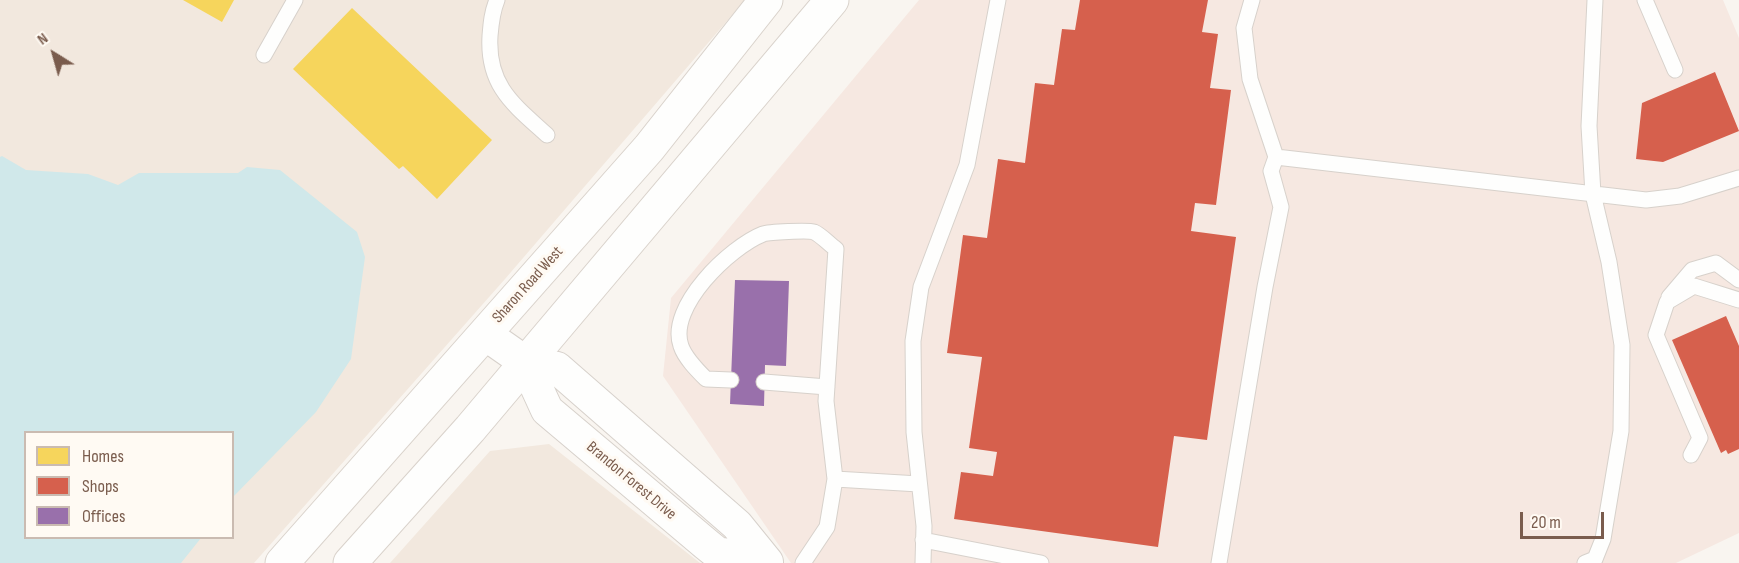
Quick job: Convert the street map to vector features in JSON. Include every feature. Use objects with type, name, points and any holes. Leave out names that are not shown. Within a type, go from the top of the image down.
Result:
[{"type":"main road","name":"Sharon Road West","points":[[282,563],[649,148],[766,0]]},
{"type":"main road","points":[[350,563],[470,429],[832,0]]},
{"type":"street","points":[[485,334],[525,362],[557,368],[737,525],[768,563]]},
{"type":"lane","points":[[264,56],[295,0]]},
{"type":"lane","points":[[497,0],[492,12],[489,53],[495,80],[509,100],[547,135]]},
{"type":"lane","points":[[923,563],[914,432],[913,341],[921,287],[967,165],[998,0]]},
{"type":"lane","points":[[1219,563],[1281,207],[1270,171],[1276,157],[1250,79],[1244,28],[1252,0]]},
{"type":"lane","points":[[1592,562],[1603,538],[1620,431],[1622,345],[1610,262],[1593,194],[1589,126],[1595,0]]},
{"type":"lane","points":[[1645,0],[1675,70]]},
{"type":"lane","points":[[1276,157],[1646,200],[1680,196],[1739,178]]},
{"type":"lane","points":[[731,380],[706,379],[680,345],[681,317],[697,288],[733,252],[765,233],[813,232],[836,249],[826,401],[835,480],[826,527],[803,563]]},
{"type":"lane","points":[[1691,455],[1700,438],[1656,335],[1667,302],[1692,270],[1716,262],[1739,280]]},
{"type":"lane","points":[[1667,302],[1694,286],[1739,300]]},
{"type":"lane","points":[[764,382],[827,387]]},
{"type":"lane","points":[[835,480],[919,484]]},
{"type":"lane","points":[[923,540],[1041,563]]},
{"type":"shaded area","points":[[0,0],[745,0],[505,279],[254,563],[0,563]]},
{"type":"shaded area","points":[[919,0],[1723,0],[1739,38],[1739,533],[1676,563],[791,563],[663,376],[671,298]]},
{"type":"shaded area","points":[[549,444],[700,563],[390,563],[490,451]]},
{"type":"water","points":[[0,157],[26,170],[88,174],[118,185],[139,173],[238,173],[247,167],[280,170],[357,232],[365,257],[351,359],[316,412],[234,496],[234,431],[24,431],[24,539],[200,539],[181,563],[0,563]]},
{"type":"building: Homes","points":[[183,0],[234,0],[222,22]]},
{"type":"building: Homes","points":[[352,8],[492,140],[437,199],[403,166],[399,169],[293,69]]},
{"type":"building: Shops","points":[[1080,0],[1208,0],[1202,32],[1218,34],[1210,88],[1231,90],[1216,205],[1195,203],[1191,231],[1236,237],[1207,440],[1174,436],[1158,547],[954,519],[961,472],[993,476],[997,452],[969,448],[982,357],[947,353],[963,235],[987,238],[998,159],[1025,163],[1035,83],[1054,85],[1062,29],[1075,30]]},
{"type":"building: Shops","points":[[1715,72],[1739,131],[1663,162],[1636,159],[1642,103]]},
{"type":"building: Shops","points":[[1726,316],[1739,346],[1739,449],[1728,454],[1726,450],[1721,453],[1672,340]]},
{"type":"building: Offices","points":[[735,280],[789,281],[786,366],[765,365],[764,406],[730,404]]}]
